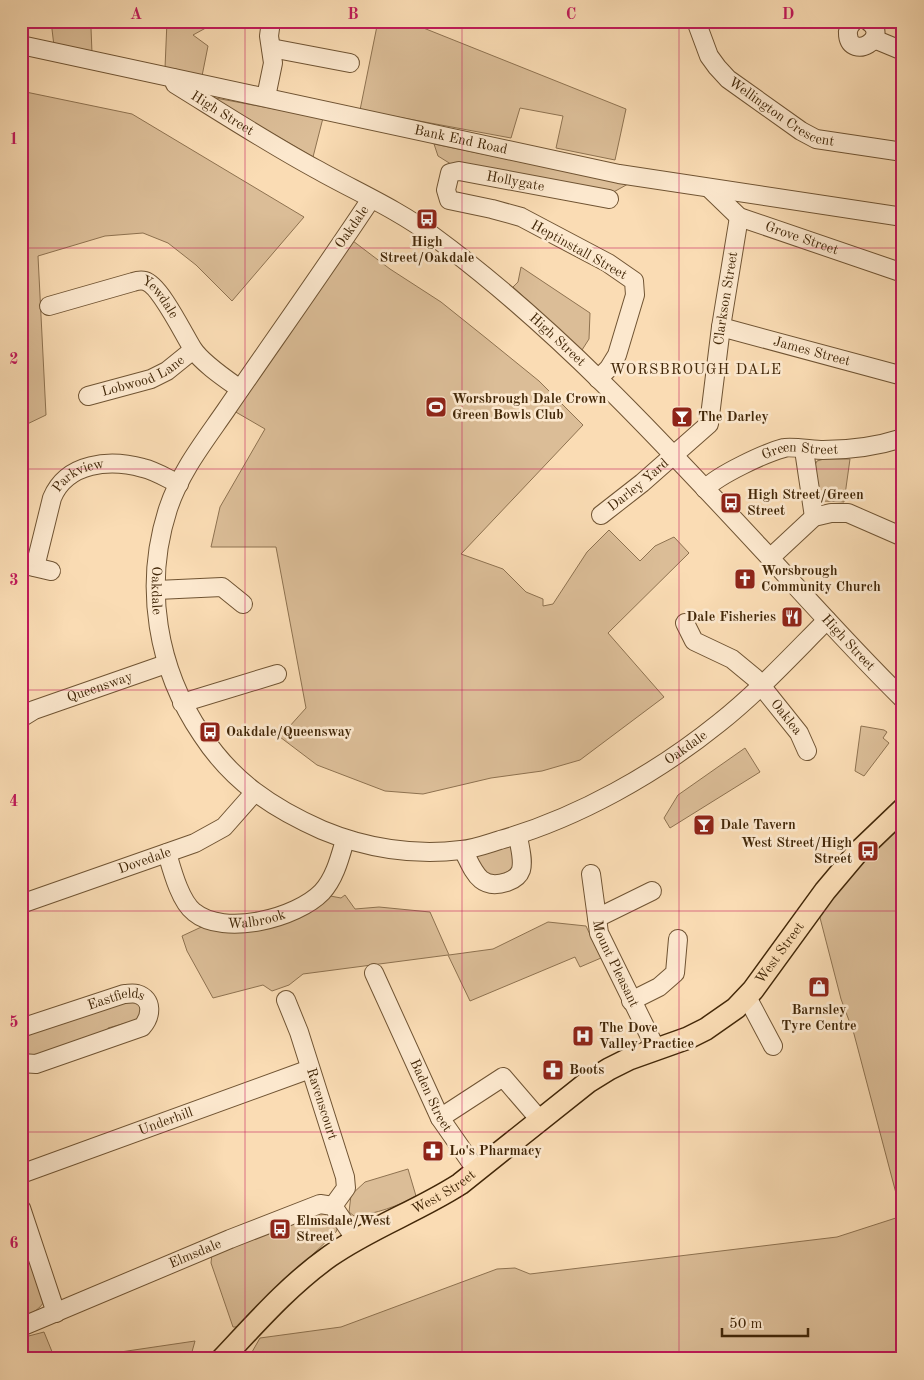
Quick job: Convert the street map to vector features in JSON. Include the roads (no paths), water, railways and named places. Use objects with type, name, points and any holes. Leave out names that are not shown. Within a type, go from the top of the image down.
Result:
[{"type":"main road","name":"West Street","points":[[222,1359],[277,1301],[306,1274],[330,1256],[356,1240],[445,1194],[588,1082],[608,1069],[688,1038],[714,1025],[736,1008],[747,997],[825,891],[857,853],[903,809]]},
{"type":"street","points":[[266,97],[273,62],[269,36],[271,21]]},
{"type":"street","name":"Wellington Crescent","points":[[696,21],[709,56],[728,79],[801,131],[816,139],[903,152]]},
{"type":"street","points":[[854,21],[849,27],[848,37],[853,44],[862,47],[871,43],[874,39],[875,31],[868,21]]},
{"type":"street","points":[[874,39],[903,51]]},
{"type":"street","name":"Bank End Road","points":[[21,46],[619,174],[903,217]]},
{"type":"street","points":[[271,48],[350,63]]},
{"type":"street","name":"High Street","points":[[172,78],[176,84],[258,136],[408,219],[433,235],[474,268],[539,323],[598,379],[674,456],[827,620],[901,693]]},
{"type":"street","name":"Hollygate","points":[[449,200],[446,190],[450,173],[459,171],[609,199]]},
{"type":"street","name":"Grove Street","points":[[709,188],[739,218],[903,273]]},
{"type":"street","name":"Oakdale","points":[[371,199],[194,454],[168,508],[158,552],[158,627],[166,664],[182,703],[204,739],[221,761],[254,793],[297,819],[345,840],[382,848],[411,851],[463,850],[518,835],[601,800],[671,759],[721,722],[827,620]]},
{"type":"street","name":"Heptinstall Street","points":[[449,200],[492,209],[521,218],[608,263],[634,281],[635,295],[617,354],[609,368],[598,379]]},
{"type":"street","name":"Clarkson Street","points":[[674,456],[709,424],[721,327],[739,218]]},
{"type":"street","name":"Yewdale","points":[[49,306],[135,281],[144,281],[154,287],[186,335],[193,350],[240,389]]},
{"type":"street","name":"James Street","points":[[721,327],[903,376]]},
{"type":"street","name":"Lobwood Lane","points":[[88,396],[151,379],[167,371],[193,350]]},
{"type":"street","name":"Green Street","points":[[705,489],[709,484],[728,473],[786,447],[804,450],[850,450],[881,445],[903,438]]},
{"type":"street","points":[[804,450],[814,516]]},
{"type":"street","name":"Darley Yard","points":[[601,515],[674,456]]},
{"type":"street","name":"Parkview","points":[[36,567],[56,488],[66,477],[81,468],[104,465],[144,468],[179,484]]},
{"type":"street","points":[[770,558],[814,516],[831,513],[848,513],[903,537]]},
{"type":"street","points":[[157,590],[222,587],[243,604]]},
{"type":"street","name":"Oaklea","points":[[685,623],[694,641],[732,659],[755,678],[799,733],[808,751]]},
{"type":"street","name":"Queensway","points":[[25,712],[166,664]]},
{"type":"street","points":[[182,703],[276,674]]},
{"type":"street","name":"Dovedale","points":[[21,904],[195,843],[224,827],[254,793]]},
{"type":"street","points":[[463,850],[475,873],[482,881],[498,885],[510,882],[521,871],[522,862],[518,835]]},
{"type":"street","name":"Walbrook","points":[[168,853],[184,900],[194,912],[209,920],[222,923],[256,922],[283,915],[304,905],[322,892],[334,874],[345,840]]},
{"type":"street","name":"Mount Pleasant","points":[[591,874],[599,933],[656,1049]]},
{"type":"street","points":[[597,918],[652,891]]},
{"type":"street","points":[[632,1001],[659,986],[675,973],[678,939]]},
{"type":"street","name":"Baden Street","points":[[374,972],[400,1012],[440,1118],[476,1171]]},
{"type":"street","name":"Eastfields","points":[[21,1028],[124,994],[137,994],[144,998],[149,1006],[148,1020],[142,1027],[36,1064],[21,1063]]},
{"type":"street","points":[[747,997],[773,1046]]},
{"type":"street","name":"Ravenscourt","points":[[286,1000],[345,1177],[346,1188],[333,1206]]},
{"type":"street","name":"Underhill","points":[[21,1174],[310,1069]]},
{"type":"street","points":[[440,1118],[503,1077],[540,1120]]},
{"type":"street","name":"Elmsdale","points":[[21,1327],[230,1239],[320,1204],[333,1206]]},
{"type":"street","points":[[333,1206],[356,1240]]},
{"type":"street","points":[[21,1208],[56,1313]]},
{"type":"place","name":"High Street/Oakdale","points":[[427,219]]},
{"type":"place","name":"Worsbrough Dale Crown Green Bowls Club","points":[[436,407]]},
{"type":"place","name":"The Darley","points":[[682,417]]},
{"type":"place","name":"High Street/Green Street","points":[[731,503]]},
{"type":"place","name":"Worsbrough Community Church","points":[[745,579]]},
{"type":"place","name":"Dale Fisheries","points":[[792,617]]},
{"type":"place","name":"Oakdale/Queensway","points":[[210,732]]},
{"type":"place","name":"Dale Tavern","points":[[704,825]]},
{"type":"place","name":"West Street/High Street","points":[[868,851]]},
{"type":"place","name":"Barnsley Tyre Centre","points":[[819,987]]},
{"type":"place","name":"The Dove Valley Practice","points":[[583,1036]]},
{"type":"place","name":"Boots","points":[[553,1070]]},
{"type":"place","name":"Lo's Pharmacy","points":[[433,1151]]},
{"type":"place","name":"Elmsdale/West Street","points":[[280,1229]]},
{"type":"district","name":"WORSBROUGH DALE","points":[[696,370]]}]
